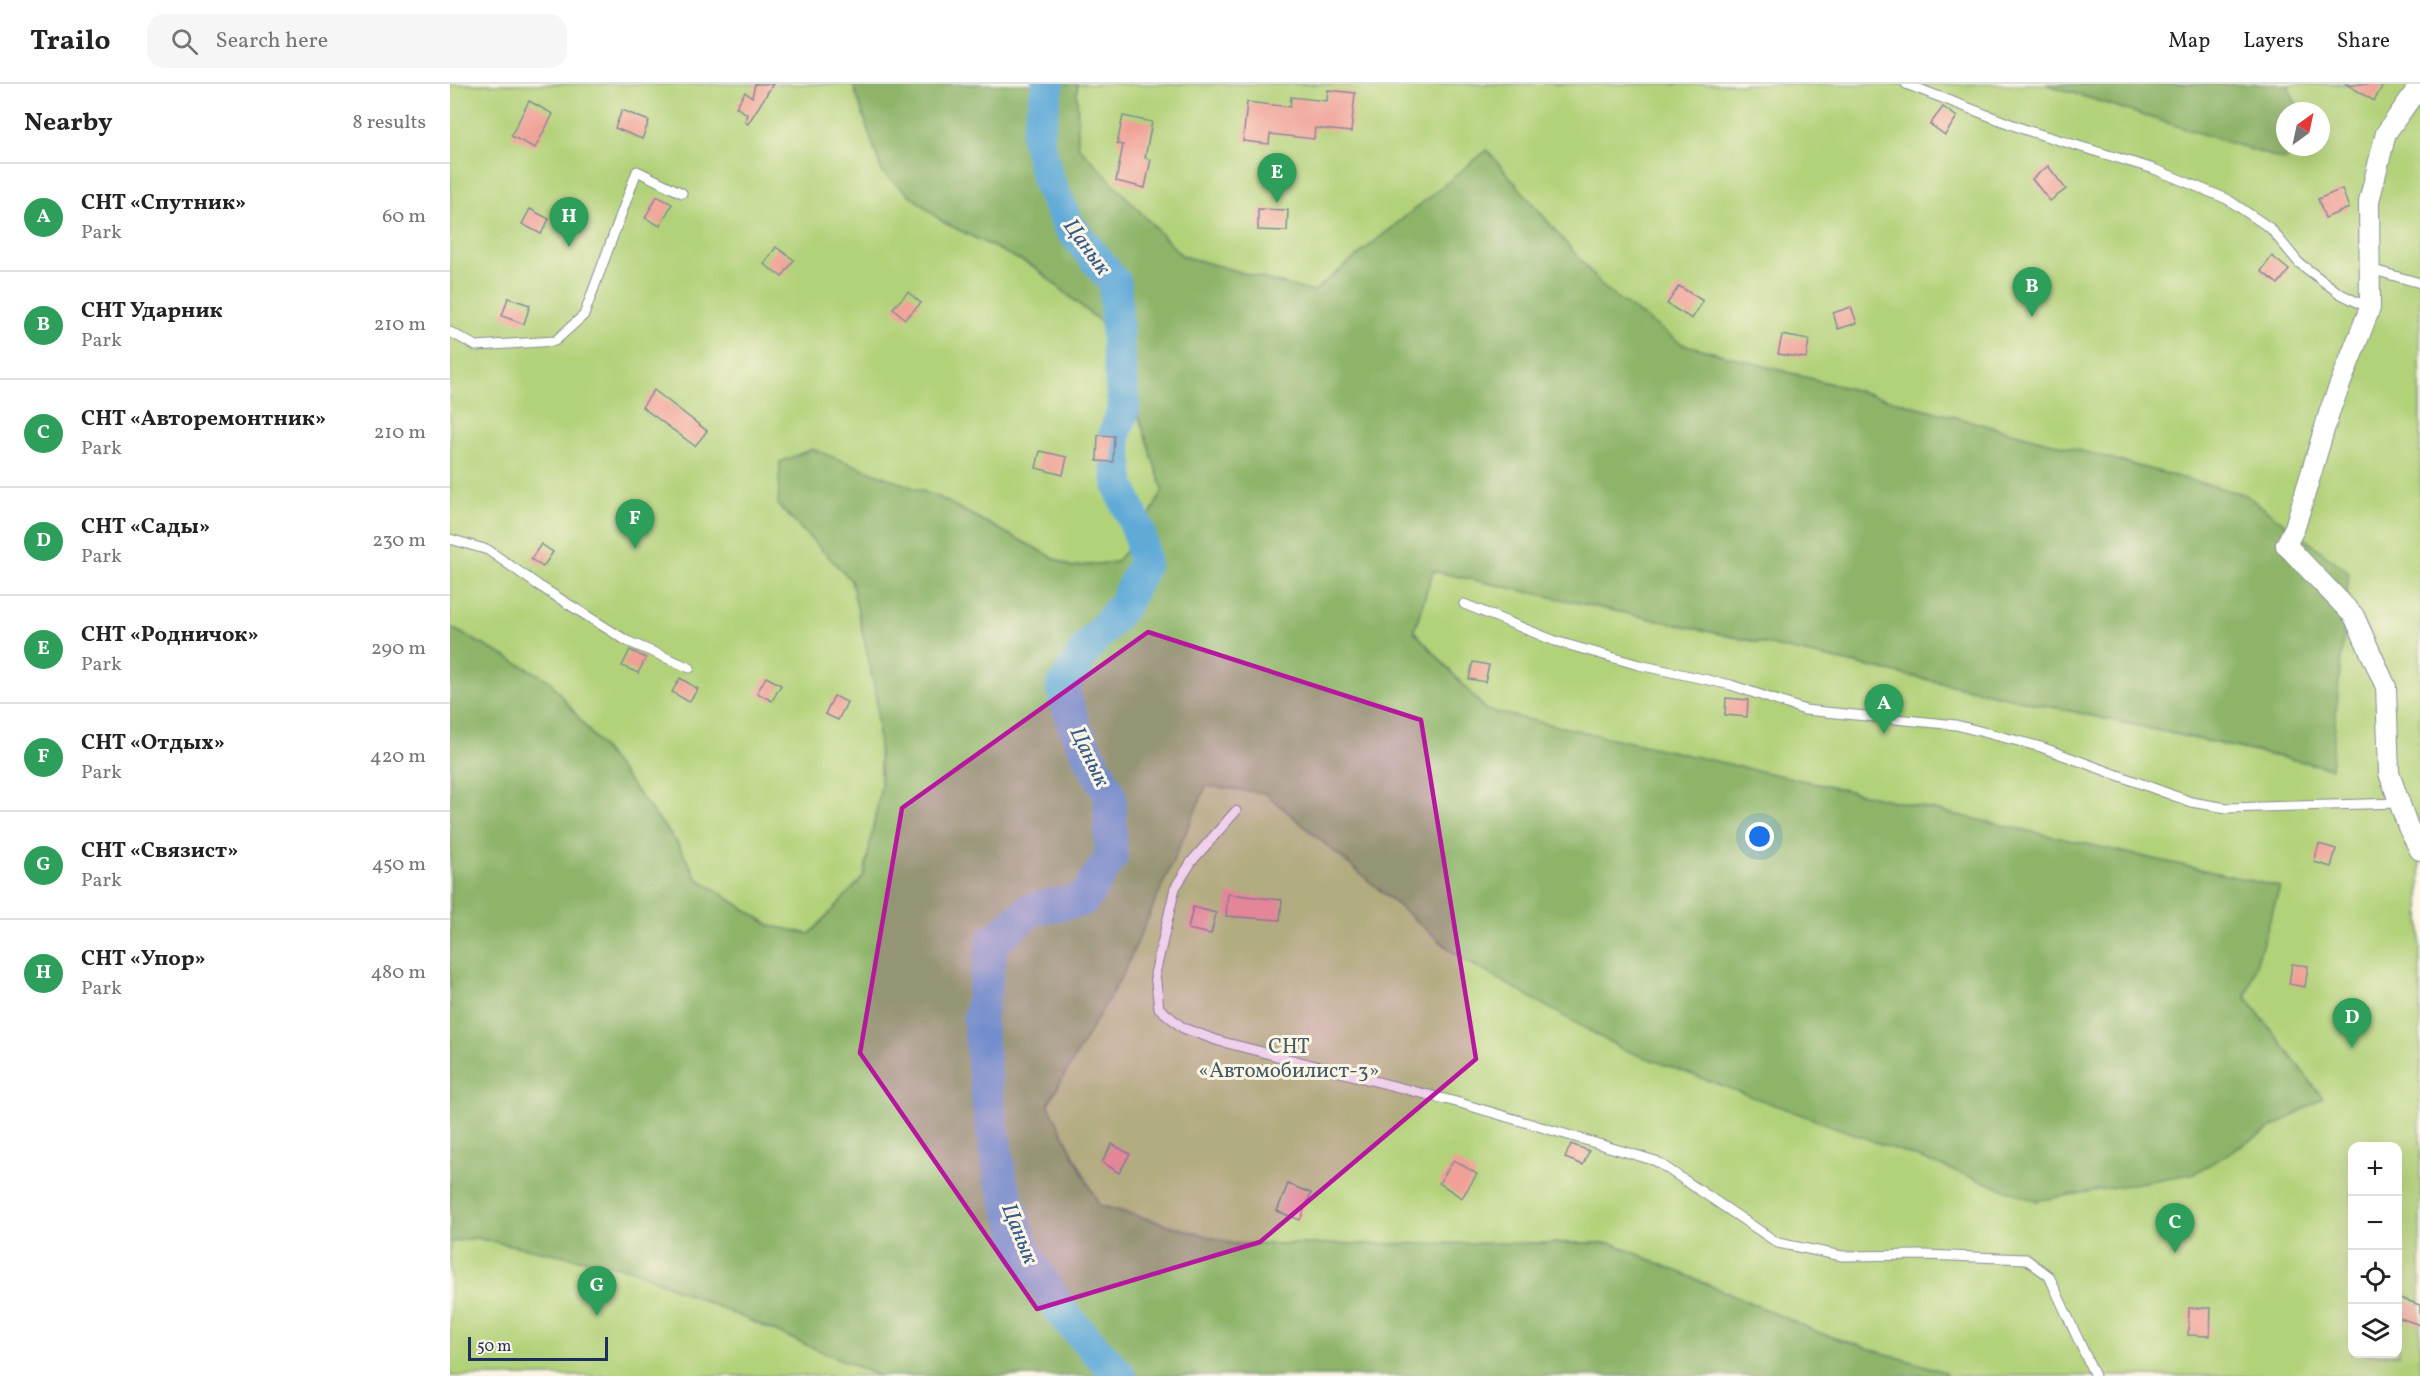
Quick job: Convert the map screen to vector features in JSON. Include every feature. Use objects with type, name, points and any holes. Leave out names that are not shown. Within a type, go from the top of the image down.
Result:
[{"type":"street","points":[[2420,85],[2386,134],[2369,201],[2370,308],[2330,410],[2295,527],[2286,544],[2354,616],[2386,687],[2389,773],[2408,827],[2420,850]]},
{"type":"lane","points":[[1906,84],[2026,130],[2154,169],[2227,199],[2270,228],[2299,263],[2339,293],[2370,308]]},
{"type":"lane","points":[[450,332],[476,346],[555,341],[584,315],[637,171],[682,193]]},
{"type":"lane","points":[[2370,269],[2420,283]]},
{"type":"lane","points":[[450,539],[488,549],[538,585],[627,641],[690,668]]},
{"type":"lane","points":[[1464,604],[1555,641],[1640,665],[1731,685],[1805,710],[1956,725],[2041,747],[2191,802],[2227,808],[2399,803]]},
{"type":"lane","points":[[1236,811],[1192,861],[1175,888],[1155,974],[1159,1008],[1183,1028],[1219,1041],[1460,1103],[1656,1161],[1778,1243],[1842,1256],[1924,1255],[2026,1258],[2049,1276],[2095,1376]]},
{"type":"highlighted area","points":[[1148,632],[1421,720],[1476,1059],[1260,1242],[1037,1309],[860,1053],[902,808]]},
{"type":"green space","points":[[450,84],[853,84],[882,172],[943,222],[1034,267],[1110,330],[1163,490],[1140,535],[1116,562],[1071,567],[938,497],[778,505],[851,580],[876,694],[881,786],[864,877],[810,934],[771,926],[698,879],[677,843],[549,680],[450,627]]},
{"type":"green space","points":[[853,84],[1077,84],[1078,146],[1182,256],[1313,292],[1487,150],[1606,290],[1682,344],[2246,495],[2349,572],[2331,768],[1433,571],[1414,631],[1486,710],[2280,887],[2246,997],[2323,1098],[2195,1173],[2036,1201],[1622,1049],[1459,957],[1265,793],[1206,786],[1125,970],[1048,1104],[1099,1205],[1234,1244],[1612,1243],[1822,1334],[1945,1372],[1946,1376],[879,1376],[630,1269],[476,1238],[450,1242],[450,627],[549,680],[677,843],[698,879],[771,926],[810,934],[864,876],[881,786],[876,694],[851,580],[778,505],[780,462],[812,449],[938,497],[1071,567],[1116,562],[1140,535],[1163,490],[1110,330],[1034,267],[943,222],[882,172]]},
{"type":"green space","name":"СНТ «Автомобилист-3»","points":[[1077,84],[2045,84],[2284,160],[2290,156],[2330,156],[2330,102],[2295,102],[2289,89],[2290,84],[2420,84],[2420,1376],[1946,1376],[1945,1372],[1822,1334],[1612,1243],[1234,1244],[1099,1205],[1048,1104],[1125,970],[1206,786],[1265,793],[1459,957],[2322,1098],[2246,997],[2279,887],[1486,710],[1414,631],[1433,571],[2283,758],[2246,495],[1682,344],[1606,290],[1487,150],[1313,292],[1182,256],[1078,146]]},
{"type":"green space","points":[[2045,84],[2290,84],[2289,89],[2295,102],[2276,102],[2276,156],[2290,156],[2284,160]]},
{"type":"green space","points":[[476,1238],[630,1269],[879,1376],[450,1376],[450,1242]]},
{"type":"building","points":[[755,84],[773,84],[748,124],[745,122],[747,114],[736,107],[745,92],[752,97]]},
{"type":"building","points":[[2346,84],[2384,84],[2374,101]]},
{"type":"building","points":[[1328,90],[1355,93],[1351,132],[1315,128],[1314,139],[1270,134],[1269,144],[1243,141],[1247,102],[1290,107],[1291,97],[1327,101]]},
{"type":"building","points":[[529,101],[553,114],[535,148],[511,136]]},
{"type":"building","points":[[1943,107],[1957,117],[1945,135],[1930,124]]},
{"type":"building","points":[[622,110],[649,121],[642,139],[615,128]]},
{"type":"building","points":[[1123,116],[1152,122],[1145,158],[1151,159],[1145,188],[1116,181],[1123,145],[1117,144]]},
{"type":"building","points":[[2048,166],[2066,189],[2050,201],[2032,179]]},
{"type":"building","points":[[2342,189],[2349,208],[2325,218],[2318,199]]},
{"type":"building","points":[[657,196],[672,204],[660,226],[645,218]]},
{"type":"building","points":[[530,209],[549,219],[541,234],[522,224]]},
{"type":"building","points":[[1258,209],[1288,210],[1287,231],[1258,230]]},
{"type":"building","points":[[776,247],[794,260],[782,277],[764,264]]},
{"type":"building","points":[[2272,256],[2289,270],[2278,284],[2261,271]]},
{"type":"building","points":[[1679,286],[1703,301],[1692,319],[1667,304]]},
{"type":"building","points":[[908,292],[921,303],[905,319],[893,308]]},
{"type":"building","points":[[508,298],[530,305],[524,324],[502,316]]},
{"type":"building","points":[[1851,307],[1857,323],[1838,329],[1833,313]]},
{"type":"building","points":[[1782,335],[1809,340],[1806,358],[1778,354]]},
{"type":"building","points":[[654,390],[707,431],[695,446],[642,407]]},
{"type":"building","points":[[1098,435],[1114,436],[1113,462],[1097,461]]},
{"type":"building","points":[[1040,451],[1067,457],[1063,475],[1036,468]]},
{"type":"building","points":[[541,544],[553,552],[543,567],[531,559]]},
{"type":"building","points":[[630,650],[646,658],[638,673],[622,666]]},
{"type":"building","points":[[1473,662],[1489,665],[1485,682],[1469,679]]},
{"type":"building","points":[[766,677],[781,685],[772,701],[757,693]]},
{"type":"building","points":[[680,678],[698,689],[689,702],[672,692]]},
{"type":"building","points":[[834,696],[847,702],[838,720],[825,714]]},
{"type":"building","points":[[1726,698],[1748,700],[1747,717],[1725,715]]},
{"type":"building","points":[[2319,844],[2336,849],[2331,867],[2314,862]]},
{"type":"building","points":[[1228,894],[1282,900],[1280,920],[1226,916]]},
{"type":"building","points":[[1193,907],[1216,913],[1211,934],[1188,929]]},
{"type":"building","points":[[2292,964],[2308,966],[2305,987],[2289,984]]},
{"type":"building","points":[[1112,1144],[1130,1154],[1119,1173],[1102,1162]]},
{"type":"building","points":[[1571,1144],[1589,1151],[1583,1165],[1565,1158]]},
{"type":"building","points":[[1454,1160],[1477,1174],[1462,1198],[1439,1183]]},
{"type":"building","points":[[1288,1184],[1311,1193],[1300,1220],[1277,1211]]},
{"type":"building","points":[[2402,1299],[2420,1305],[2420,1325],[2402,1319]]},
{"type":"building","points":[[2189,1308],[2211,1308],[2210,1336],[2188,1335]]},
{"type":"waterway","name":"Цанык","points":[[1048,84],[1037,136],[1048,181],[1069,226],[1115,283],[1118,354],[1124,408],[1114,436],[1119,485],[1140,535],[1144,564],[1123,606],[1086,649],[1062,688],[1075,728],[1110,795],[1111,857],[1083,900],[1032,909],[993,941],[979,1021],[988,1102],[1001,1181],[1024,1250],[1062,1313],[1120,1376]]},
{"type":"place","name":"СНТ «Родничок»","points":[[1277,203]]},
{"type":"place","name":"СНТ «Упор»","points":[[569,247]]},
{"type":"place","name":"СНТ Ударник","points":[[2032,317]]},
{"type":"place","name":"СНТ «Отдых»","points":[[635,549]]},
{"type":"place","name":"СНТ «Спутник»","points":[[1884,734]]},
{"type":"place","name":"СНТ «Сады»","points":[[2352,1048]]},
{"type":"place","name":"СНТ «Авторемонтник»","points":[[2175,1253]]},
{"type":"place","name":"СНТ «Связист»","points":[[597,1316]]}]
